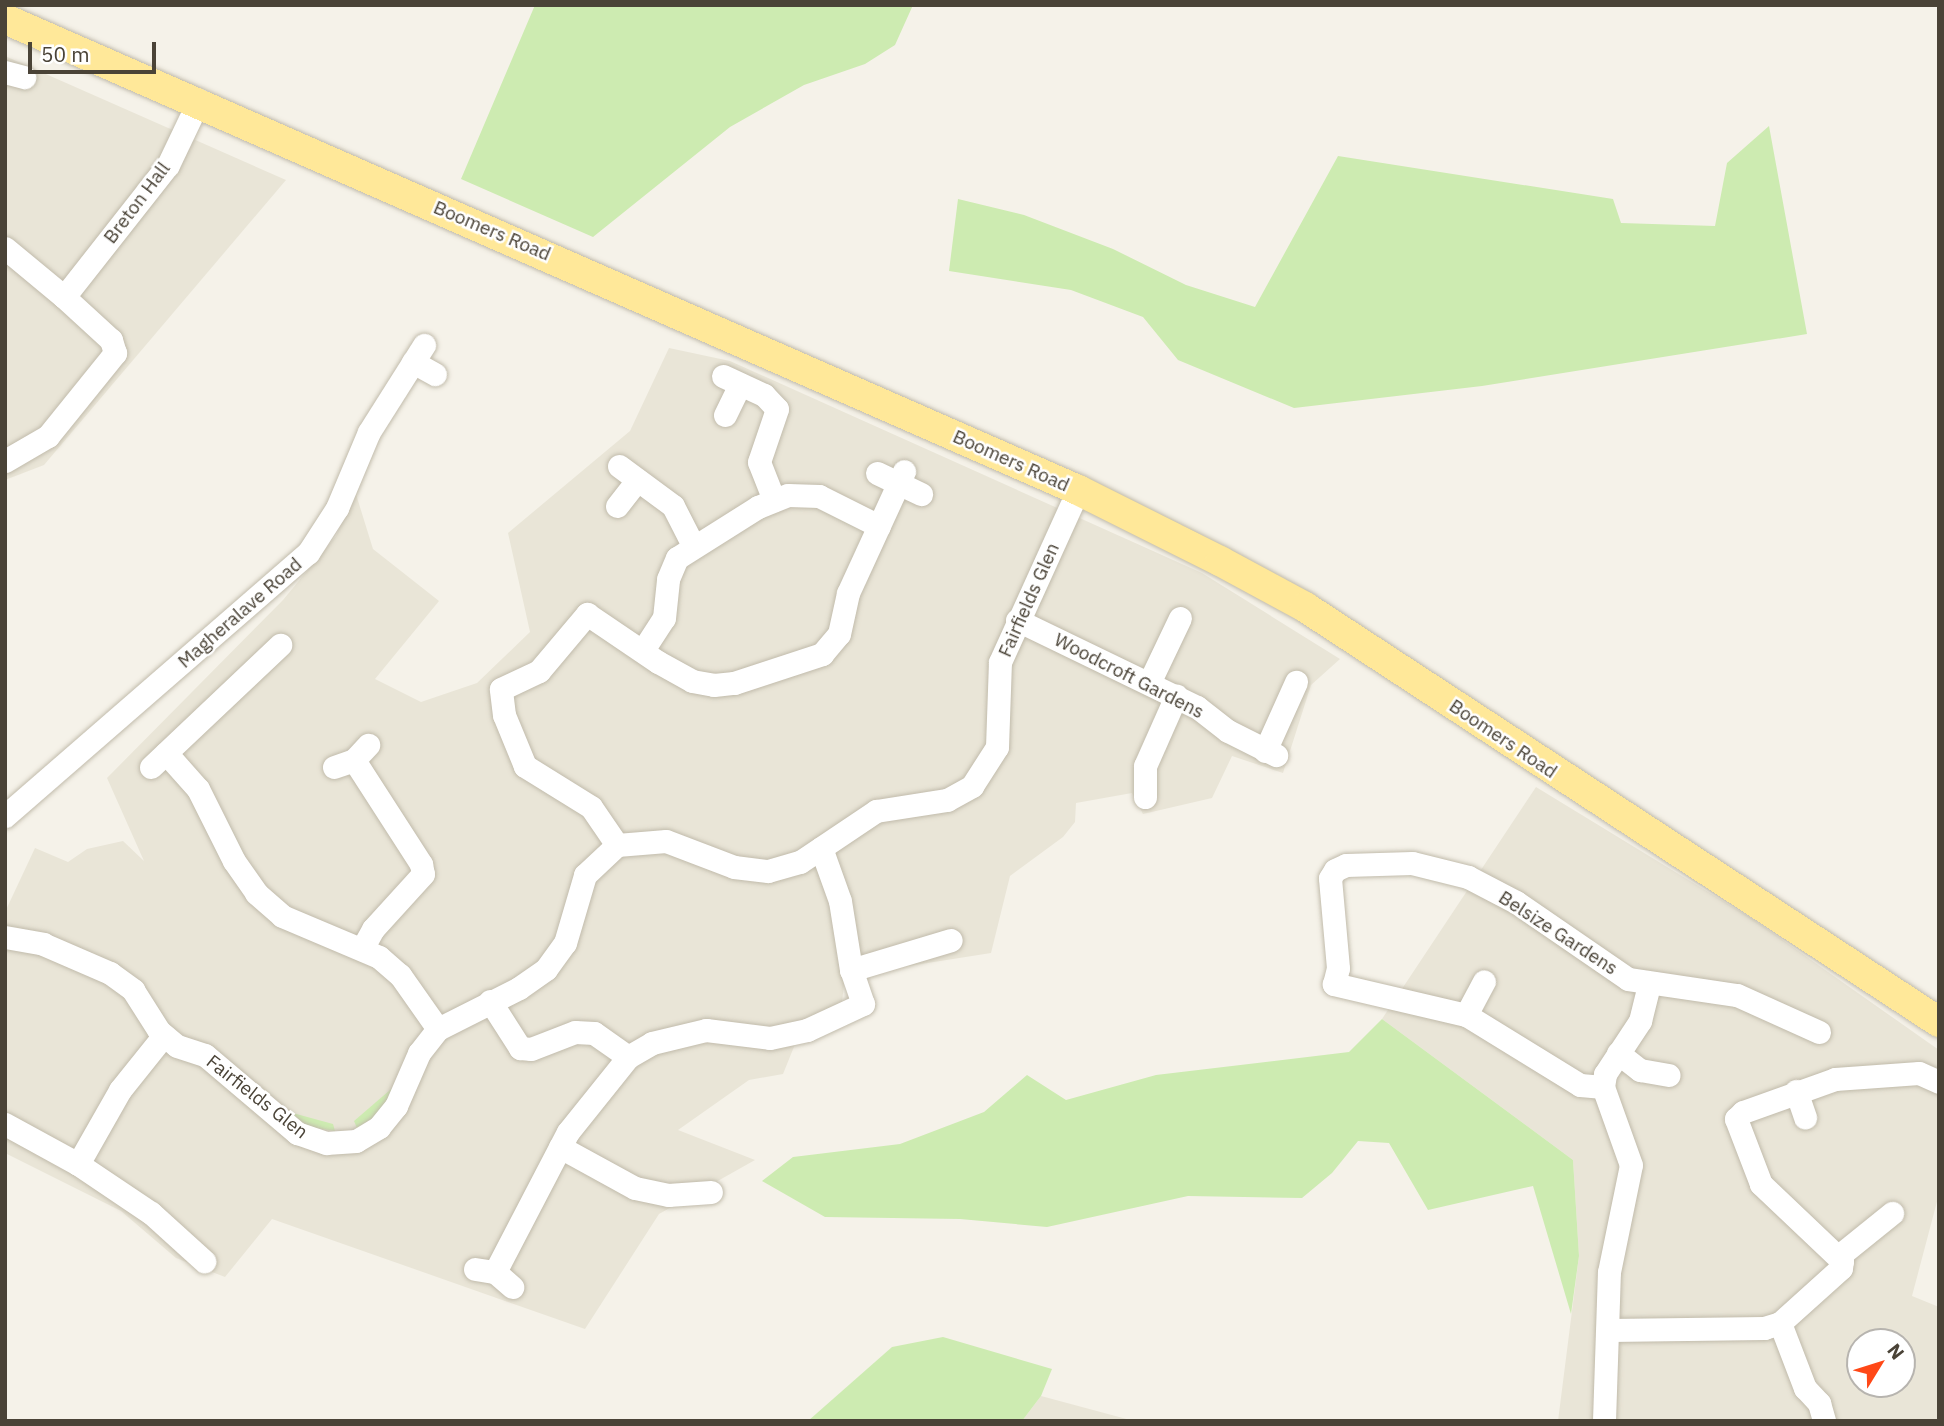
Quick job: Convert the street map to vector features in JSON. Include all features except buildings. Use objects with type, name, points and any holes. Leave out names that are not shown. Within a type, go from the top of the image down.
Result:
[{"type":"main road","name":"Boomers Road","points":[[16,16],[199,100],[1078,490],[1306,607],[1939,1022]]},
{"type":"street","name":"Breton Hall","points":[[64,297],[168,165],[199,100]]},
{"type":"street","points":[[5,248],[111,340],[115,354],[48,436],[5,461]]},
{"type":"street","name":"Magheralave Road","points":[[5,816],[308,553],[337,508],[369,432],[418,353],[435,374]]},
{"type":"street","points":[[725,415],[732,380],[764,395],[777,410],[759,462],[774,500]]},
{"type":"street","points":[[617,506],[628,473],[681,514],[693,545]]},
{"type":"street","points":[[877,473],[901,477],[921,494]]},
{"type":"street","points":[[617,845],[591,807],[525,766],[499,694],[505,685],[547,665],[587,614],[692,681],[714,685],[734,683],[822,654],[839,634],[848,593],[901,477]]},
{"type":"street","name":"Fairfields Glen","points":[[5,937],[43,944],[110,973],[133,990],[148,1019],[164,1035],[177,1046],[205,1055],[297,1133],[312,1140],[342,1143],[368,1134],[388,1116],[419,1054],[438,1029],[533,979],[556,957],[585,876],[617,845],[666,841],[734,867],[768,871],[800,862],[876,811],[947,800],[983,775],[997,747],[997,676],[1017,621],[1078,490]]},
{"type":"street","points":[[643,650],[664,618],[668,579],[677,558],[693,545],[725,532],[774,500],[788,495],[819,496],[879,526]]},
{"type":"street","points":[[1149,683],[1180,618]]},
{"type":"street","name":"Woodcroft Gardens","points":[[1017,621],[1176,696],[1270,753],[1278,701],[1296,682]]},
{"type":"street","points":[[280,645],[159,760],[198,789],[234,861],[256,893],[282,916],[362,949],[400,975],[438,1029]]},
{"type":"street","points":[[1145,797],[1145,766],[1176,696]]},
{"type":"street","points":[[352,757],[421,864],[423,874],[373,929],[362,949]]},
{"type":"street","points":[[494,1276],[560,1147],[628,1057],[652,1043],[706,1030],[770,1038],[807,1031],[863,1004],[851,970],[840,901],[821,848]]},
{"type":"street","name":"Belsize Gardens","points":[[1466,1015],[1334,984],[1338,968],[1329,878],[1346,865],[1412,863],[1468,877],[1516,902],[1628,979],[1649,984],[1707,988],[1737,995],[1819,1032]]},
{"type":"street","points":[[851,970],[951,940]]},
{"type":"street","points":[[1484,981],[1466,1015],[1580,1085],[1603,1087]]},
{"type":"street","points":[[1604,1421],[1610,1330],[1609,1272],[1631,1166],[1603,1087],[1618,1053],[1640,1021],[1649,984]]},
{"type":"street","points":[[490,1001],[520,1048],[531,1049],[557,1036],[594,1033],[628,1057]]},
{"type":"street","points":[[78,1164],[120,1090],[164,1035]]},
{"type":"street","points":[[1618,1053],[1640,1070],[1669,1075]]},
{"type":"street","points":[[1610,1330],[1764,1328],[1780,1323],[1841,1268],[1840,1255],[1761,1184],[1736,1119],[1743,1112],[1835,1079],[1919,1073],[1939,1082]]},
{"type":"street","points":[[1796,1091],[1805,1117]]},
{"type":"street","points":[[5,1124],[78,1164],[151,1213],[204,1261]]},
{"type":"street","points":[[560,1147],[635,1188],[668,1195],[710,1192]]},
{"type":"street","points":[[1840,1255],[1892,1213]]},
{"type":"street","points":[[1780,1323],[1805,1388],[1819,1404],[1824,1421]]},
{"type":"shaded area","points":[[5,56],[286,180],[44,465],[5,480]]},
{"type":"shaded area","points":[[669,348],[730,361],[1202,573],[1340,659],[1311,685],[1283,773],[1232,756],[1212,798],[1143,814],[1132,793],[1076,803],[1075,822],[1063,837],[1010,876],[991,953],[845,976],[842,1002],[804,1022],[783,1074],[749,1080],[678,1130],[755,1160],[659,1214],[585,1329],[272,1219],[225,1277],[176,1258],[121,1211],[5,1153],[5,912],[35,848],[68,862],[87,849],[123,841],[144,861],[107,778],[283,600],[336,536],[355,491],[373,549],[439,601],[375,679],[421,702],[477,683],[530,632],[508,533],[630,431]]},
{"type":"shaded area","points":[[1536,787],[1754,920],[1939,1050],[1939,1194],[1912,1296],[1939,1307],[1939,1421],[1558,1421],[1579,1256],[1573,1160],[1382,1019]]},
{"type":"shaded area","points":[[1041,1396],[1134,1421],[1022,1421]]},
{"type":"green space","points":[[535,5],[913,5],[895,45],[865,64],[804,85],[730,127],[593,237],[461,179]]},
{"type":"green space","points":[[1769,126],[1807,334],[1482,386],[1294,408],[1178,360],[1143,317],[1071,290],[949,271],[958,199],[1024,215],[1113,249],[1186,285],[1255,307],[1338,156],[1613,199],[1621,223],[1715,226],[1727,163]]},
{"type":"green space","points":[[1382,1019],[1573,1160],[1579,1256],[1571,1314],[1533,1186],[1428,1210],[1389,1143],[1358,1141],[1332,1173],[1302,1198],[1188,1196],[1047,1227],[960,1219],[825,1217],[762,1181],[793,1157],[900,1144],[984,1112],[1027,1075],[1066,1100],[1156,1075],[1349,1052]]},
{"type":"green space","points":[[397,1084],[383,1111],[357,1128],[354,1121]]},
{"type":"green space","points":[[289,1112],[333,1124],[335,1131],[309,1127]]},
{"type":"green space","points":[[943,1337],[1052,1369],[1041,1396],[1022,1421],[808,1421],[892,1347]]}]
